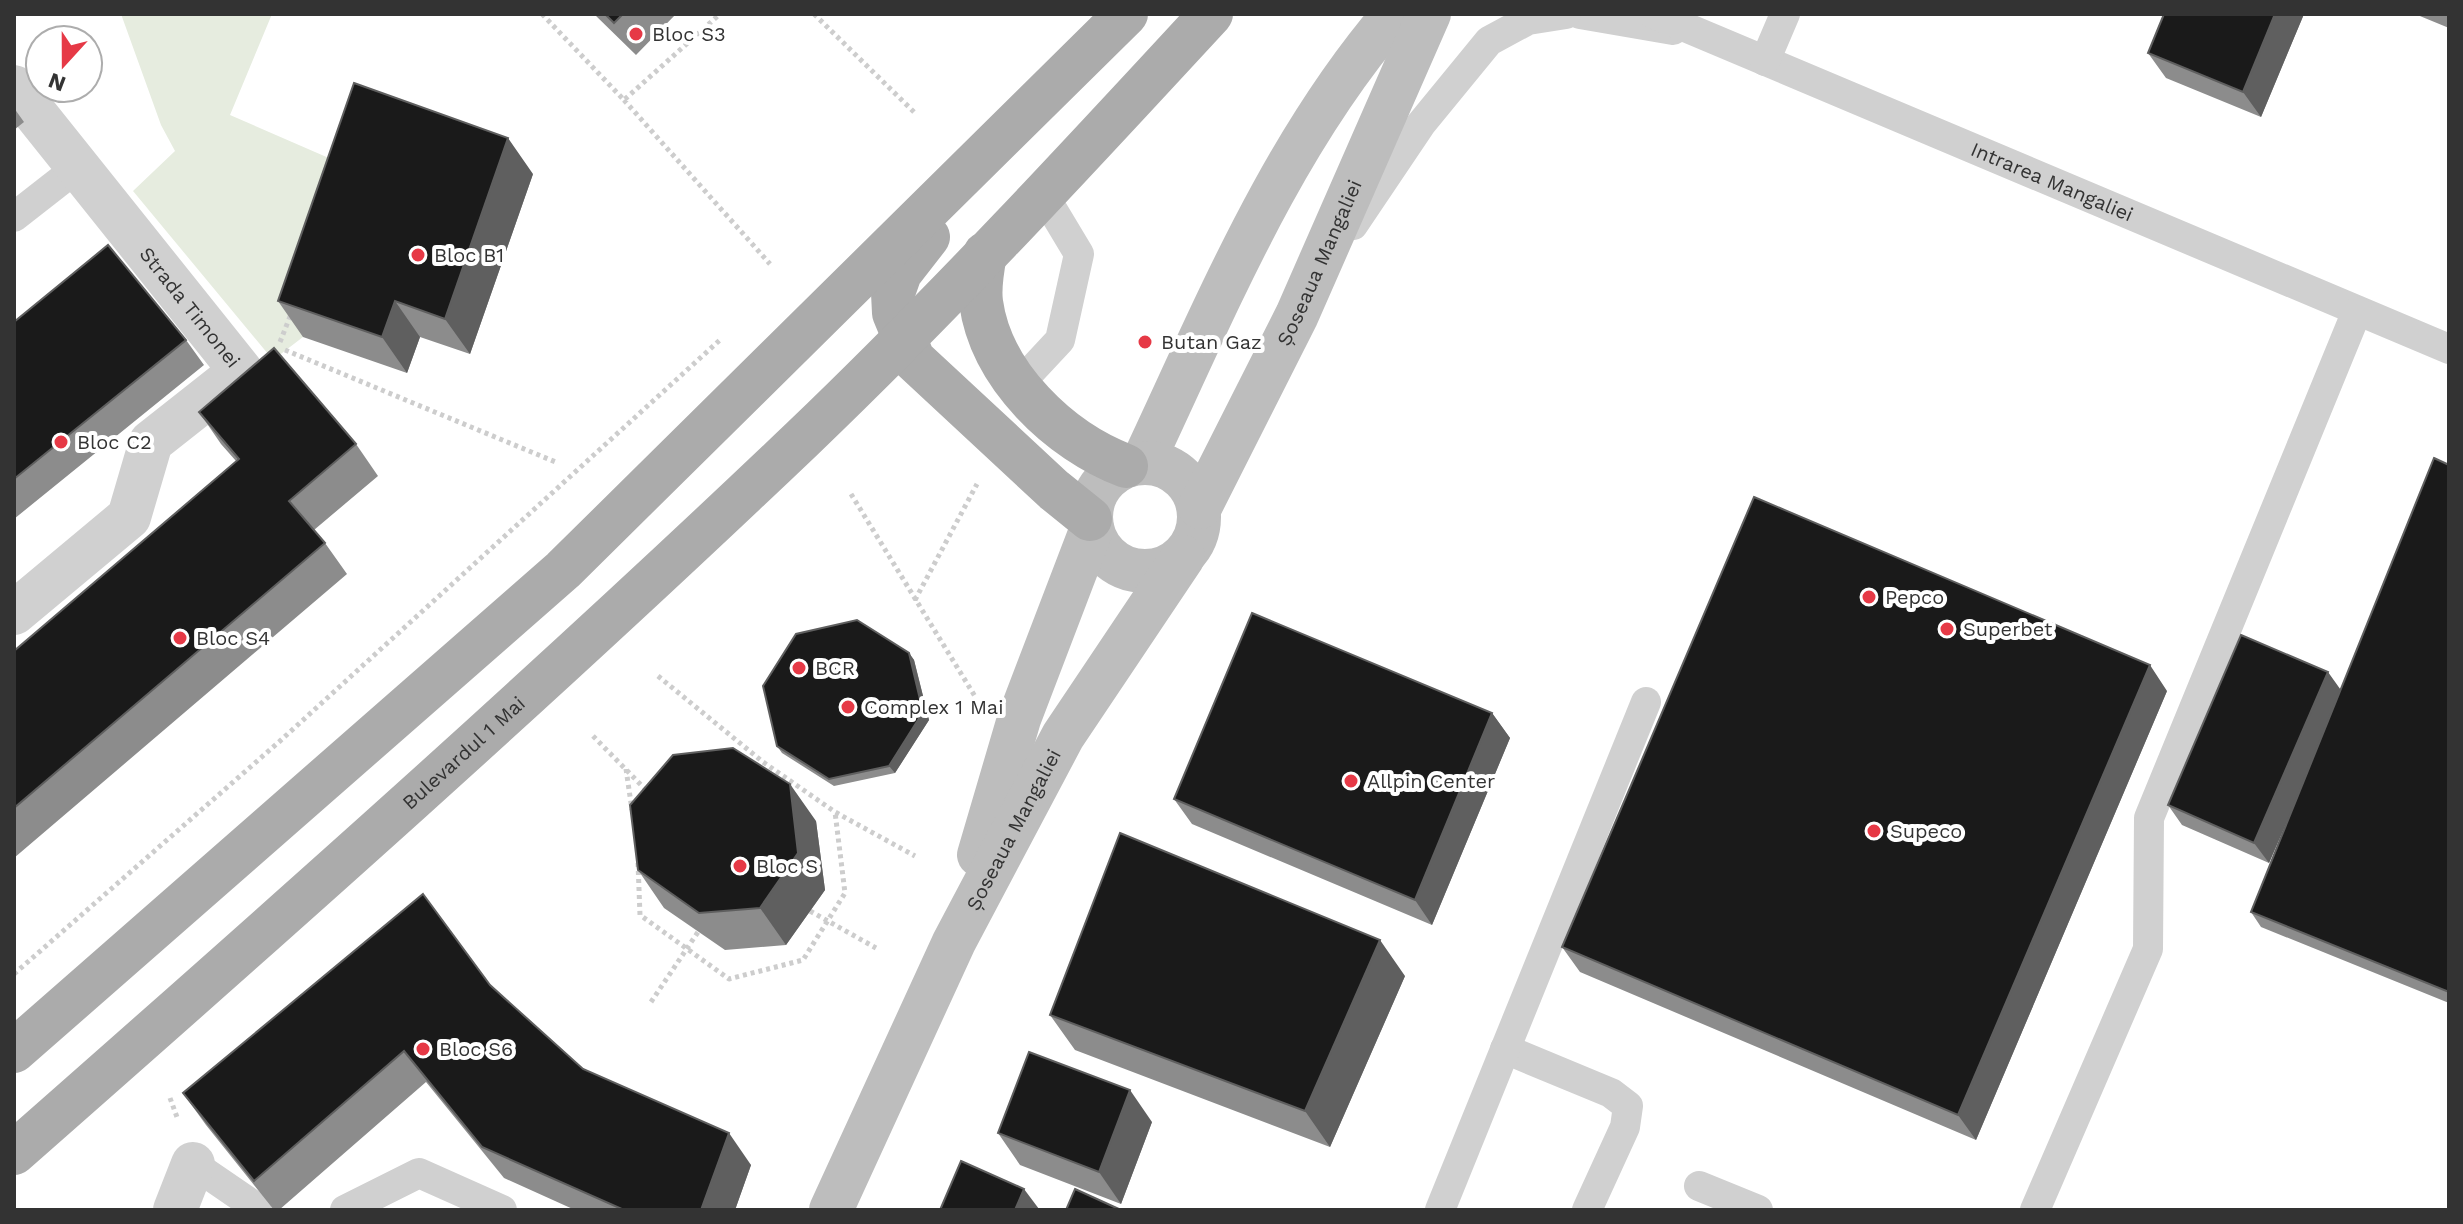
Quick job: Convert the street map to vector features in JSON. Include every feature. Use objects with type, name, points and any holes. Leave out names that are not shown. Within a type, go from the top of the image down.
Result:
[{"type":"main road","points":[[14,1051],[563,570],[1068,75],[1126,14]]},
{"type":"main road","points":[[902,338],[1043,194],[1211,14]]},
{"type":"main road","points":[[1068,75],[1006,158],[911,255],[893,293],[894,313],[902,338],[928,376],[1091,524]]},
{"type":"main road","points":[[985,254],[981,278],[983,312],[999,353],[1018,385],[1064,432],[1099,456],[1134,464]]},
{"type":"main road","name":"Bulevardul 1 Mai","points":[[14,1153],[333,872],[804,436],[902,338]]},
{"type":"street","points":[[1134,464],[1173,469],[1186,480],[1200,507],[1198,531],[1183,557],[1153,571],[1121,566],[1108,556],[1091,524],[1095,495],[1102,483],[1134,464],[1266,203],[1314,118],[1394,14]]},
{"type":"street","name":"Șoseaua Mangaliei","points":[[1200,507],[1297,315],[1429,14]]},
{"type":"street","name":"Strada Timonei","points":[[14,87],[241,371],[151,442],[129,517],[14,613]]},
{"type":"street","name":"Șoseaua Mangaliei","points":[[954,942],[1019,719],[1091,524]]},
{"type":"street","name":"Șoseaua Mangaliei","points":[[831,1210],[954,942],[1063,736],[1183,557]]},
{"type":"street","points":[[175,1210],[193,1164]]},
{"type":"lane","points":[[1297,315],[1355,221],[1461,72],[1489,41],[1528,20],[1566,14]]},
{"type":"lane","points":[[1580,14],[1623,19],[1717,41]]},
{"type":"lane","name":"Intrarea Mangaliei","points":[[1654,14],[2449,349]]},
{"type":"lane","points":[[1765,61],[1785,14]]},
{"type":"lane","points":[[14,217],[78,167]]},
{"type":"lane","points":[[1018,385],[1060,340],[1079,254],[1043,194]]},
{"type":"lane","points":[[2035,1210],[2148,949],[2149,818],[2357,311]]},
{"type":"lane","points":[[1440,1210],[1646,702]]},
{"type":"lane","points":[[1505,1049],[1611,1093],[1628,1106],[1625,1127],[1587,1210]]},
{"type":"lane","points":[[193,1164],[260,1210]]},
{"type":"lane","points":[[345,1210],[419,1173],[502,1210]]},
{"type":"lane","points":[[1699,1186],[1758,1210]]},
{"type":"path","points":[[542,14],[624,100],[770,264]]},
{"type":"path","points":[[624,100],[720,14]]},
{"type":"path","points":[[814,14],[916,114]]},
{"type":"path","points":[[294,304],[279,347],[558,463]]},
{"type":"path","points":[[14,974],[280,741],[728,333]]},
{"type":"path","points":[[915,600],[980,479]]},
{"type":"path","points":[[851,494],[976,699]]},
{"type":"path","points":[[658,676],[763,762],[835,812],[915,856]]},
{"type":"path","points":[[593,736],[655,799]]},
{"type":"path","points":[[750,765],[763,762]]},
{"type":"path","points":[[626,768],[633,821]]},
{"type":"path","points":[[637,861],[640,915],[729,979],[803,960],[845,893],[835,812]]},
{"type":"path","points":[[810,911],[876,948]]},
{"type":"path","points":[[651,1002],[698,932]]},
{"type":"shaded area","points":[[121,14],[272,14],[230,115],[361,172],[303,337],[273,360],[133,191],[175,151],[161,125]]},
{"type":"building","points":[[605,14],[623,14],[614,23]]},
{"type":"building","points":[[2164,14],[2275,14],[2243,92],[2148,53]]},
{"type":"building","name":"Bloc B1","points":[[354,83],[508,138],[445,319],[395,301],[382,337],[278,301]]},
{"type":"building","name":"Bloc C2","points":[[108,245],[186,340],[14,479],[14,322]]},
{"type":"building","name":"Bloc S4","points":[[274,348],[356,444],[289,501],[325,543],[14,808],[14,651],[239,459],[199,412]]},
{"type":"building","points":[[2434,458],[2449,465],[2449,992],[2251,912]]},
{"type":"building","name":"Supeco","points":[[1754,497],[2150,665],[1958,1115],[1562,947]]},
{"type":"building","name":"Allpin Center","points":[[1252,613],[1492,713],[1415,900],[1174,799]]},
{"type":"building","name":"Complex 1 Mai","points":[[857,620],[909,653],[923,712],[889,766],[829,779],[777,746],[763,686],[796,634]]},
{"type":"building","points":[[2241,635],[2328,672],[2254,843],[2168,805]]},
{"type":"building","name":"Bloc S","points":[[733,748],[790,784],[798,853],[760,908],[699,913],[638,870],[630,805],[673,755]]},
{"type":"building","points":[[1120,833],[1380,940],[1305,1111],[1050,1015]]},
{"type":"building","name":"Bloc S6","points":[[423,894],[490,985],[583,1069],[729,1133],[701,1210],[624,1210],[482,1147],[404,1051],[254,1181],[183,1093]]},
{"type":"building","points":[[1029,1052],[1130,1090],[1099,1172],[998,1133]]},
{"type":"building","points":[[961,1161],[1024,1189],[1015,1210],[940,1210]]},
{"type":"building","points":[[1075,1189],[1121,1210],[1066,1210]]},
{"type":"place","name":"Bloc S3","points":[[636,34]]},
{"type":"place","name":"Bloc B1","points":[[418,255]]},
{"type":"place","name":"Butan Gaz","points":[[1145,342]]},
{"type":"place","name":"Bloc C2","points":[[61,442]]},
{"type":"place","name":"Pepco","points":[[1869,597]]},
{"type":"place","name":"Superbet","points":[[1947,629]]},
{"type":"place","name":"Bloc S4","points":[[180,638]]},
{"type":"place","name":"BCR","points":[[799,668]]},
{"type":"place","name":"Complex 1 Mai","points":[[848,707]]},
{"type":"place","name":"Allpin Center","points":[[1351,781]]},
{"type":"place","name":"Supeco","points":[[1874,831]]},
{"type":"place","name":"Bloc S","points":[[740,866]]},
{"type":"place","name":"Bloc S6","points":[[423,1049]]}]
